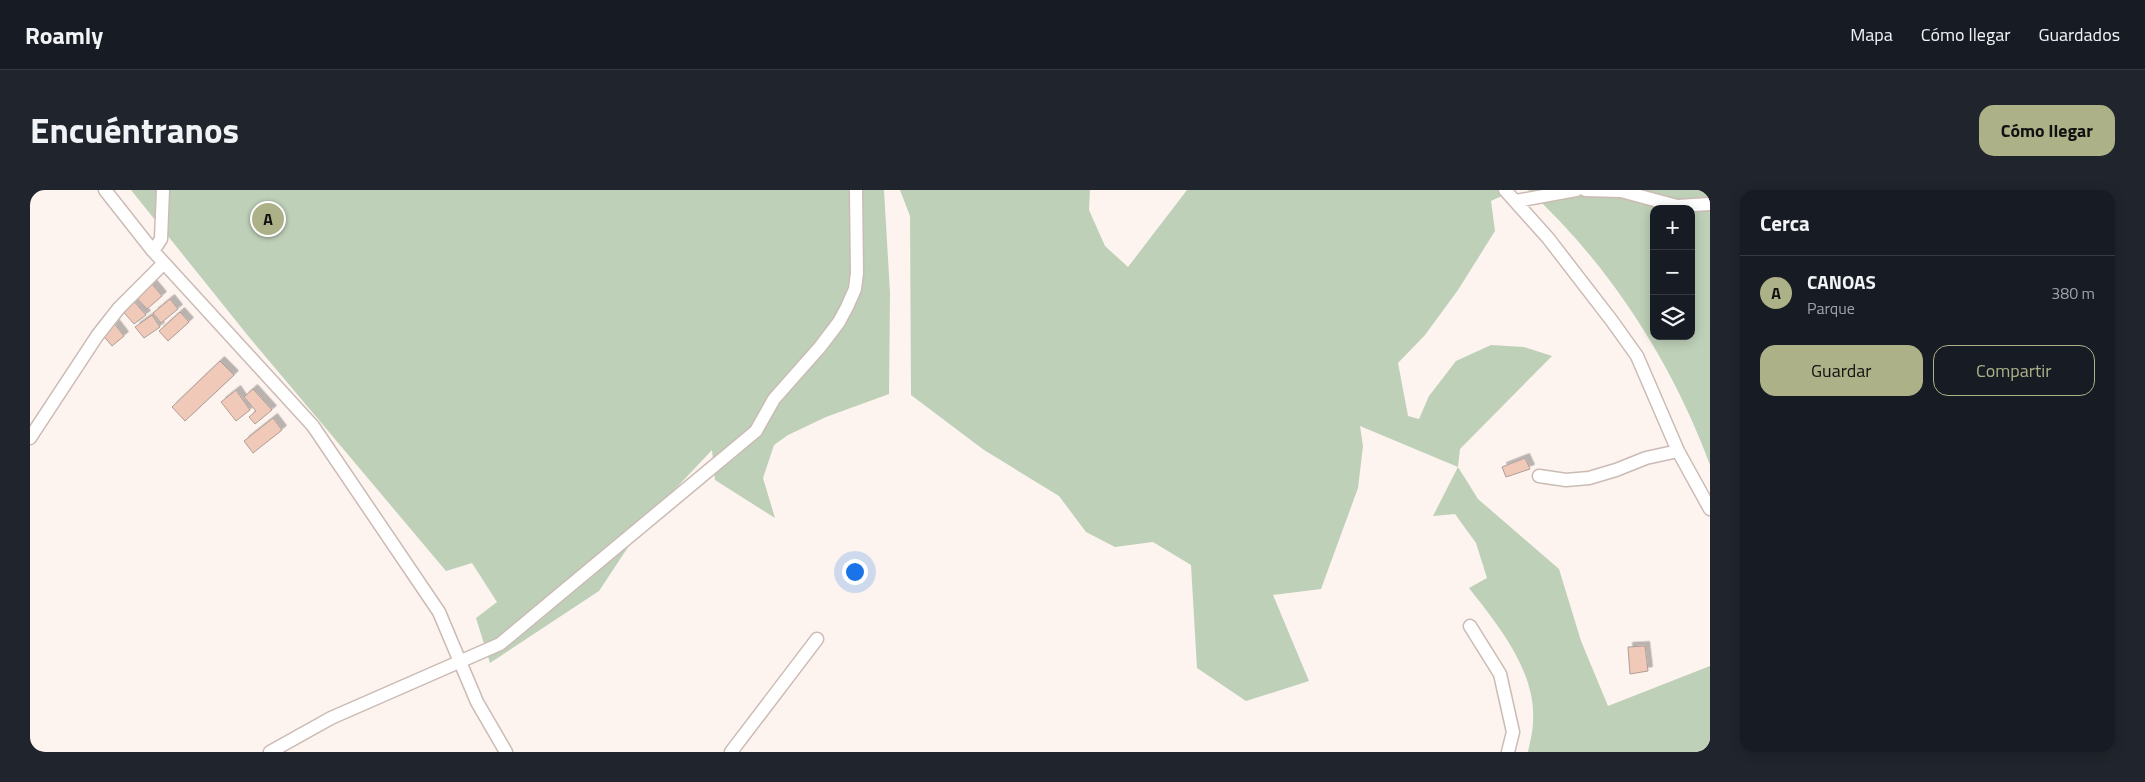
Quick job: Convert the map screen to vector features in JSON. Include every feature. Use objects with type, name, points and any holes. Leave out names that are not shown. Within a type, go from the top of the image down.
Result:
[{"type":"street","points":[[105,190],[153,251],[312,426],[439,612],[477,702],[506,752]]},
{"type":"street","points":[[153,251],[161,239],[163,190]]},
{"type":"street","points":[[270,752],[331,718],[500,644],[756,431],[774,399],[820,347],[848,307],[857,273],[856,190]]},
{"type":"street","points":[[1505,190],[1548,238],[1637,356],[1678,451],[1710,509]]},
{"type":"street","points":[[1516,201],[1576,190]]},
{"type":"street","points":[[1585,190],[1621,192],[1677,206],[1710,204]]},
{"type":"street","points":[[30,438],[97,336],[119,308],[164,263]]},
{"type":"street","points":[[1539,476],[1566,480],[1589,478],[1646,458],[1678,451]]},
{"type":"street","points":[[1470,626],[1500,674],[1513,732],[1508,752]]},
{"type":"street","points":[[731,752],[817,639]]},
{"type":"green space","points":[[131,190],[884,190],[890,293],[889,394],[826,417],[788,435],[774,445],[763,478],[775,518],[715,480],[712,450],[646,520],[599,591],[490,663],[476,618],[497,602],[472,563],[446,571],[249,337]]},
{"type":"green space","points":[[900,190],[1090,190],[1089,210],[1105,246],[1128,267],[1187,190],[1502,190],[1506,194],[1491,201],[1495,231],[1458,290],[1425,335],[1398,363],[1408,416],[1419,419],[1429,396],[1456,361],[1491,345],[1524,347],[1552,356],[1460,449],[1458,467],[1360,426],[1363,446],[1358,488],[1321,589],[1273,595],[1309,681],[1246,701],[1197,668],[1191,565],[1153,542],[1115,547],[1086,532],[1059,496],[984,450],[911,395],[910,216]]},
{"type":"green space","points":[[1528,190],[1708,190],[1710,192],[1710,465],[1695,427],[1657,352],[1611,282],[1558,219]]},
{"type":"green space","points":[[1458,467],[1478,499],[1559,569],[1581,641],[1608,706],[1710,666],[1710,752],[1528,752],[1533,721],[1532,702],[1522,667],[1503,633],[1469,588],[1487,578],[1476,543],[1455,514],[1433,516]]},
{"type":"building","points":[[152,284],[162,296],[147,309],[136,297]]},
{"type":"building","points":[[131,298],[146,315],[134,324],[120,308]]},
{"type":"building","points":[[170,299],[178,309],[161,323],[153,313]]},
{"type":"building","points":[[180,312],[189,322],[168,341],[159,331]]},
{"type":"building","points":[[152,315],[160,327],[144,338],[135,327]]},
{"type":"building","points":[[114,323],[124,336],[112,346],[101,333]]},
{"type":"building","points":[[220,361],[234,375],[185,421],[172,407]]},
{"type":"building","points":[[253,389],[272,410],[255,424],[249,417],[256,411],[244,397]]},
{"type":"building","points":[[236,390],[250,410],[236,421],[221,402]]},
{"type":"building","points":[[273,418],[282,430],[253,453],[244,441]]},
{"type":"building","points":[[1525,458],[1530,469],[1506,477],[1502,467]]},
{"type":"building","points":[[1645,646],[1648,671],[1630,674],[1628,647]]},
{"type":"place","name":"CANOAS","points":[[268,219]]}]
